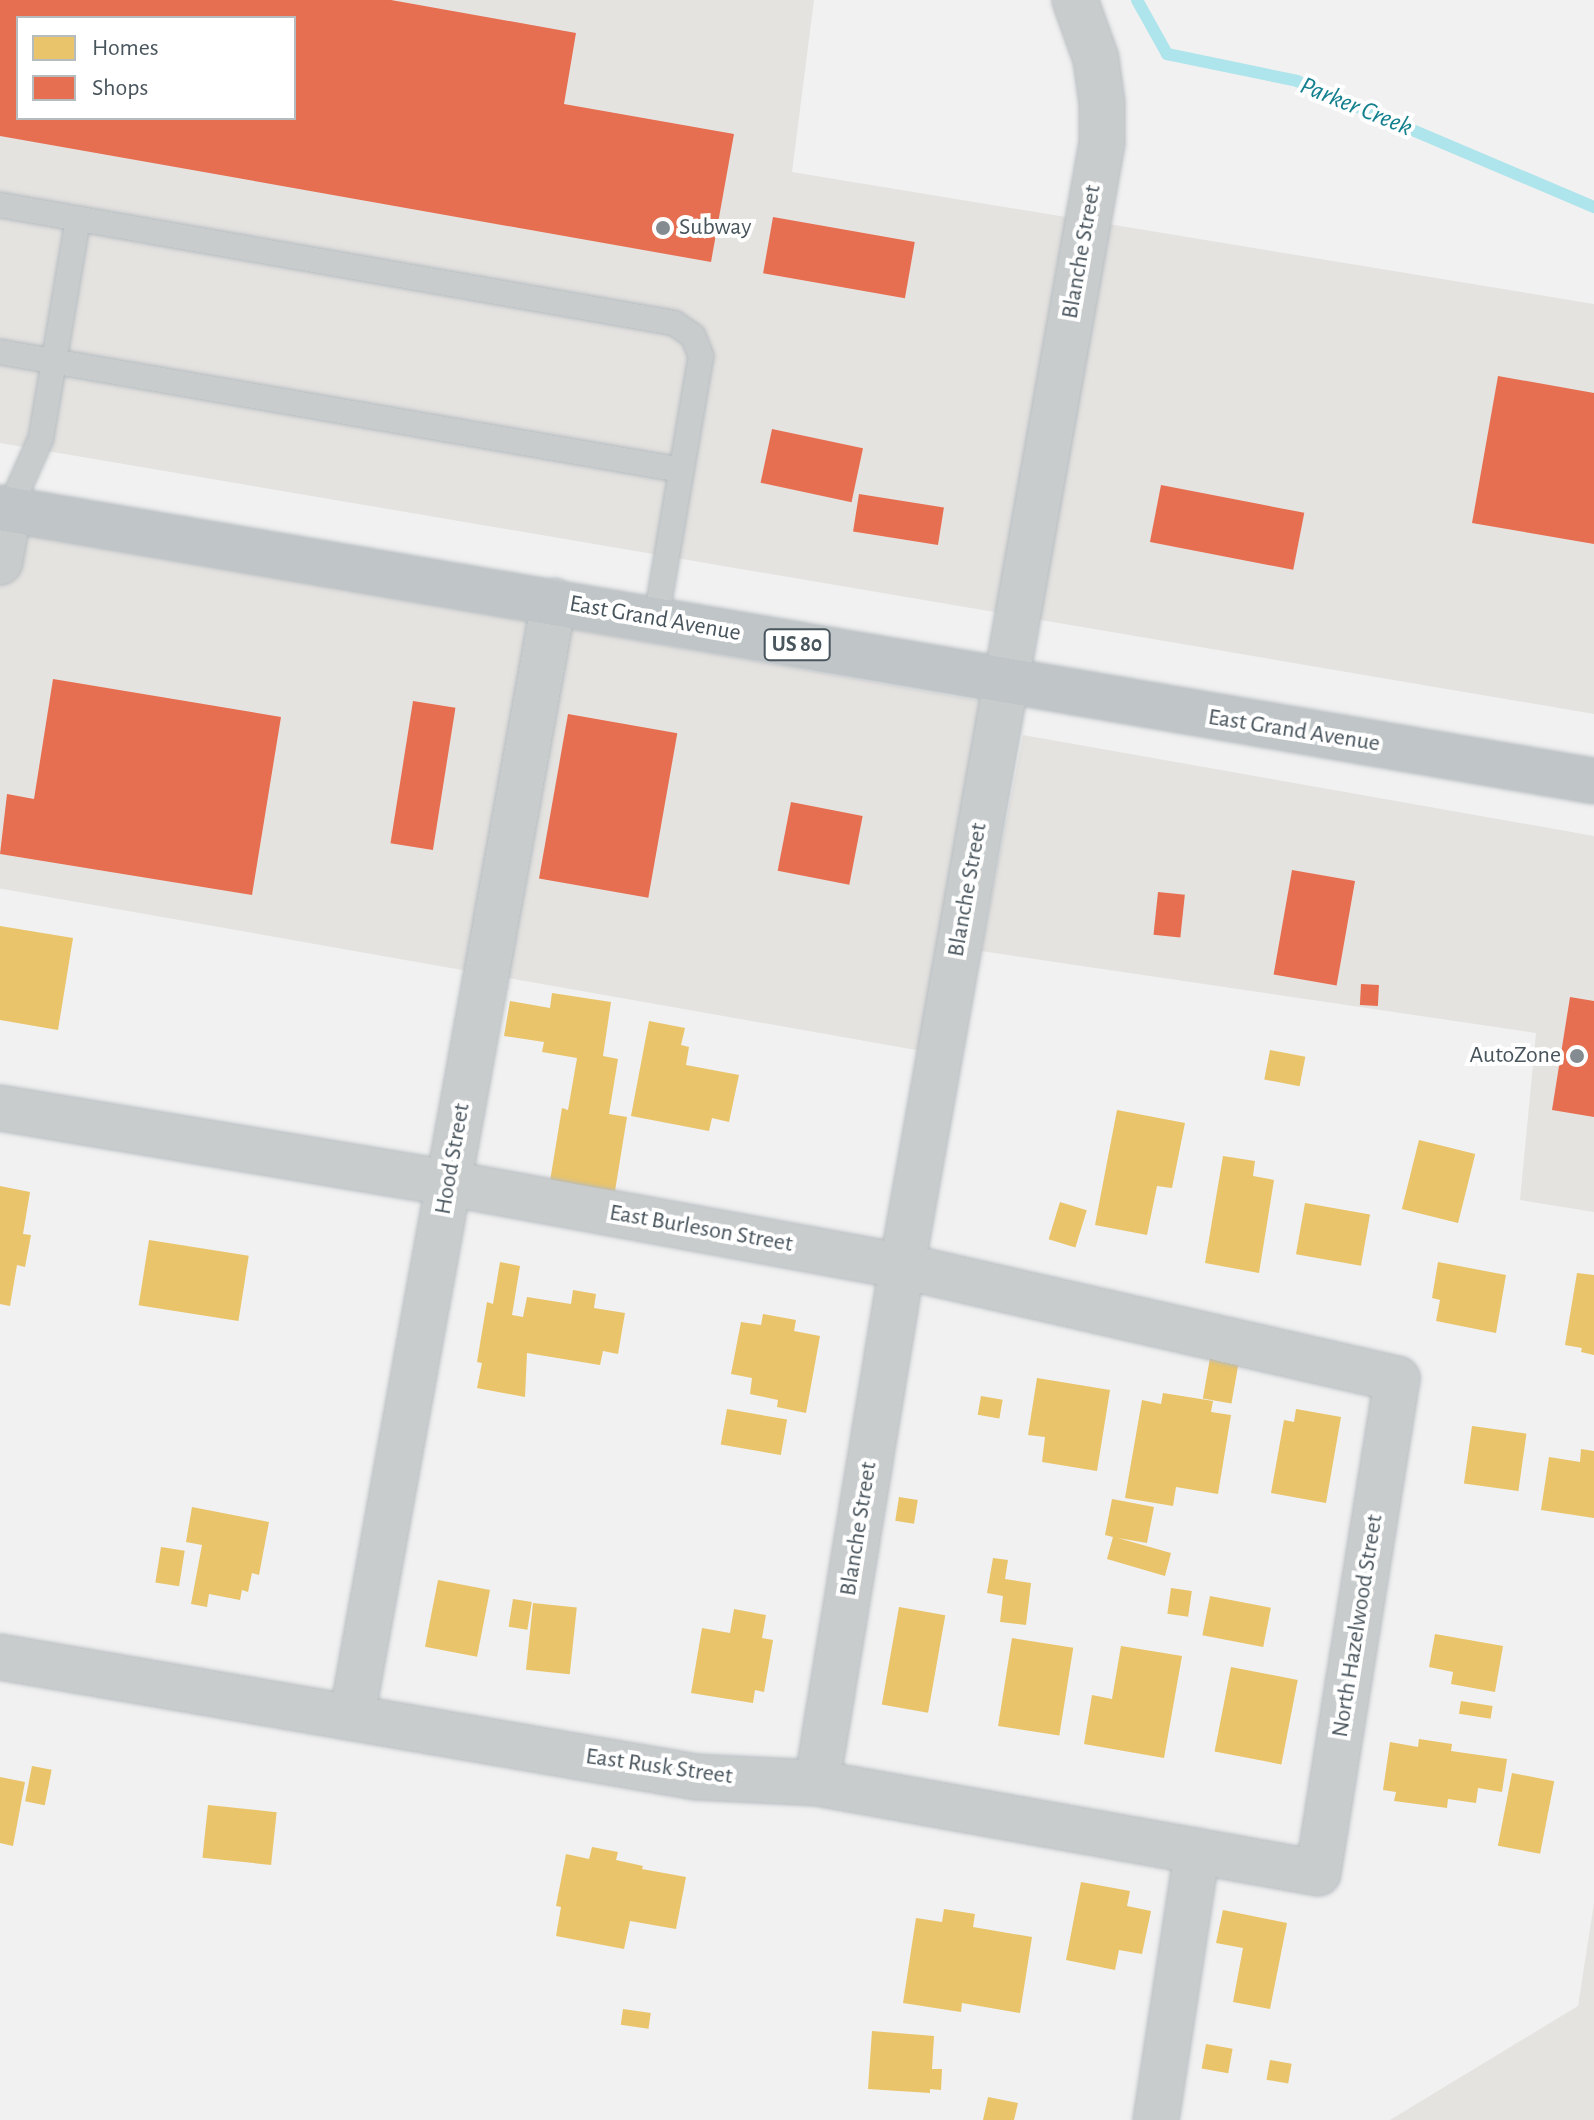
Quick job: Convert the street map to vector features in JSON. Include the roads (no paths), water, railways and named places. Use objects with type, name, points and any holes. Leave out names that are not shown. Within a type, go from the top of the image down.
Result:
[{"type":"highway","name":"East Grand Avenue","points":[[4,509],[1594,781]]},
{"type":"street","name":"Blanche Street","points":[[817,1783],[902,1266],[1102,143],[1102,103],[1096,59],[1075,0]]},
{"type":"street","points":[[0,562],[4,509]]},
{"type":"street","name":"Hood Street","points":[[352,1716],[554,601]]},
{"type":"street","name":"East Burleson Street","points":[[0,1108],[448,1183],[902,1266],[1397,1379]]},
{"type":"street","name":"North Hazelwood Street","points":[[1318,1873],[1397,1379]]},
{"type":"street","name":"East Rusk Street","points":[[0,1657],[696,1777],[817,1783],[1318,1873]]},
{"type":"street","points":[[1156,2120],[1197,1851]]},
{"type":"lane","points":[[0,205],[674,323],[693,336],[701,356],[656,619]]},
{"type":"lane","points":[[4,509],[41,438],[78,219]]},
{"type":"lane","points":[[0,352],[681,470]]},
{"type":"waterway","name":"Parker Creek","points":[[1137,0],[1167,54],[1297,81],[1594,207]]},
{"type":"place","name":"Subway","points":[[663,228]]},
{"type":"place","name":"AutoZone","points":[[1577,1056]]}]
